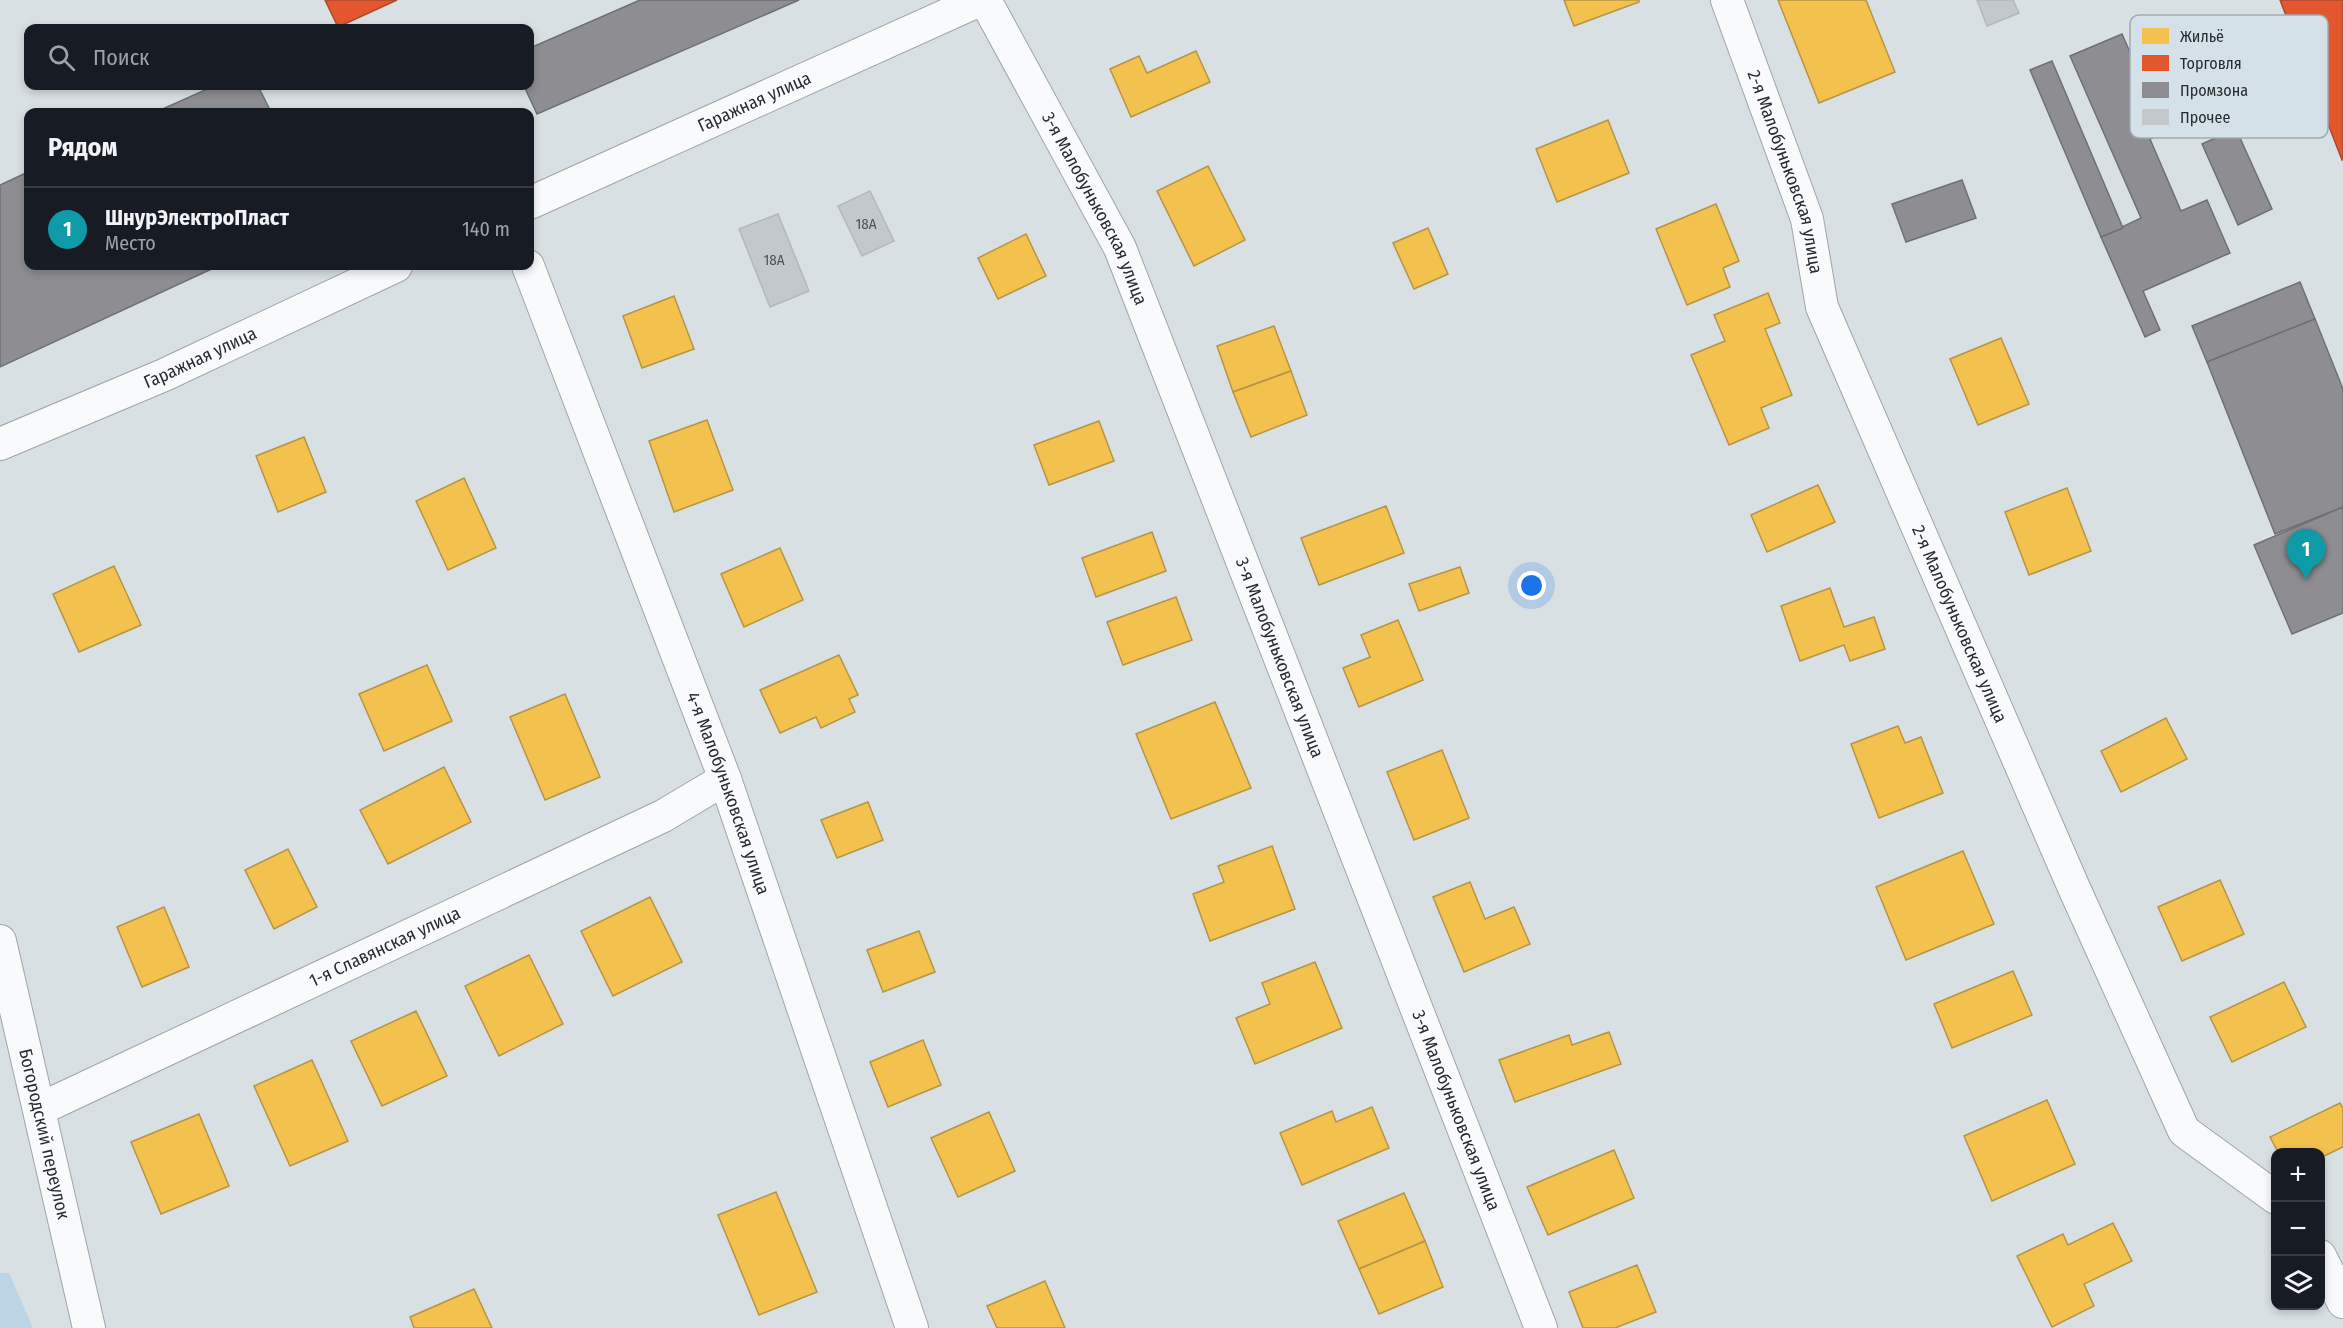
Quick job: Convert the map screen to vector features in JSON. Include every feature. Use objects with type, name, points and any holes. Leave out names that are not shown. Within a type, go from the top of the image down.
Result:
[{"type":"street","name":"Гаражная улица","points":[[534,201],[980,0]]},
{"type":"street","name":"3-я Малобуньковская улица","points":[[985,0],[1120,248],[1541,1328]]},
{"type":"street","name":"2-я Малобуньковская улица","points":[[1726,0],[1807,219],[1822,307],[2074,888],[2184,1131],[2271,1194]]},
{"type":"street","name":"Гаражная улица","points":[[0,444],[164,375],[387,270]]},
{"type":"street","name":"4-я Малобуньковская улица","points":[[530,270],[725,779],[903,1325]]},
{"type":"street","name":"1-я Славянская улица","points":[[40,1109],[663,816],[725,779]]},
{"type":"street","name":"Богородский переулок","points":[[0,941],[89,1328]]},
{"type":"street","points":[[2325,1266],[2343,1302]]},
{"type":"shaded area","points":[[0,1273],[9,1273],[33,1328],[0,1328]]},
{"type":"building: Жильё","points":[[1564,0],[1639,0],[1639,2],[1574,26]]},
{"type":"building: Жильё","points":[[1778,0],[1866,0],[1895,72],[1819,103]]},
{"type":"building: Жильё","points":[[1196,51],[1210,82],[1131,117],[1110,69],[1139,56],[1147,73]]},
{"type":"building: Жильё","points":[[1608,120],[1629,173],[1557,202],[1536,149]]},
{"type":"building: Жильё","points":[[1208,166],[1245,240],[1194,266],[1157,191]]},
{"type":"building: Жильё","points":[[1716,204],[1739,261],[1723,268],[1730,287],[1687,305],[1656,229]]},
{"type":"building: Жильё","points":[[1428,228],[1448,274],[1414,289],[1393,243]]},
{"type":"building: Жильё","points":[[1026,234],[1046,276],[998,299],[978,258]]},
{"type":"building: Жильё","points":[[1768,293],[1780,323],[1765,329],[1792,395],[1761,408],[1769,428],[1729,445],[1691,355],[1725,341],[1714,315]]},
{"type":"building: Жильё","points":[[674,296],[694,349],[642,368],[623,316]]},
{"type":"building: Жильё","points":[[1274,326],[1291,371],[1233,392],[1217,346]]},
{"type":"building: Жильё","points":[[2001,338],[2029,404],[1978,425],[1950,359]]},
{"type":"building: Жильё","points":[[1291,371],[1307,415],[1251,437],[1233,392]]},
{"type":"building: Жильё","points":[[707,420],[733,490],[674,512],[649,441]]},
{"type":"building: Жильё","points":[[1099,421],[1114,461],[1049,485],[1034,445]]},
{"type":"building: Жильё","points":[[304,437],[326,492],[278,512],[256,456]]},
{"type":"building: Жильё","points":[[464,478],[496,548],[448,570],[416,501]]},
{"type":"building: Жильё","points":[[1818,485],[1835,522],[1767,552],[1751,515]]},
{"type":"building: Жильё","points":[[2067,488],[2091,551],[2029,575],[2005,512]]},
{"type":"building: Жильё","points":[[1386,506],[1404,553],[1319,585],[1301,538]]},
{"type":"building: Жильё","points":[[1152,532],[1166,571],[1096,597],[1082,558]]},
{"type":"building: Жильё","points":[[780,548],[803,600],[744,627],[721,574]]},
{"type":"building: Жильё","points":[[114,566],[141,625],[79,652],[53,594]]},
{"type":"building: Жильё","points":[[1460,567],[1469,593],[1419,611],[1409,584]]},
{"type":"building: Жильё","points":[[1830,588],[1844,627],[1874,617],[1885,649],[1850,661],[1844,645],[1800,661],[1781,606]]},
{"type":"building: Жильё","points":[[1176,597],[1192,640],[1123,665],[1107,622]]},
{"type":"building: Жильё","points":[[1398,620],[1423,680],[1359,707],[1343,668],[1370,657],[1361,635]]},
{"type":"building: Жильё","points":[[839,655],[858,695],[849,699],[855,712],[821,728],[816,717],[780,733],[760,690]]},
{"type":"building: Жильё","points":[[427,665],[452,721],[384,751],[359,694]]},
{"type":"building: Жильё","points":[[565,694],[600,777],[545,800],[510,717]]},
{"type":"building: Жильё","points":[[1215,702],[1251,788],[1171,819],[1136,734]]},
{"type":"building: Жильё","points":[[2166,718],[2187,759],[2121,792],[2101,751]]},
{"type":"building: Жильё","points":[[1898,726],[1905,743],[1921,737],[1943,793],[1879,818],[1851,744]]},
{"type":"building: Жильё","points":[[1442,750],[1469,818],[1414,840],[1387,772]]},
{"type":"building: Жильё","points":[[444,767],[471,822],[388,864],[360,810]]},
{"type":"building: Жильё","points":[[868,802],[883,840],[837,858],[821,820]]},
{"type":"building: Жильё","points":[[1272,846],[1295,909],[1210,941],[1193,894],[1224,882],[1218,866]]},
{"type":"building: Жильё","points":[[288,849],[317,907],[274,929],[245,870]]},
{"type":"building: Жильё","points":[[1963,851],[1994,924],[1906,960],[1876,887]]},
{"type":"building: Жильё","points":[[2220,880],[2244,934],[2182,961],[2158,907]]},
{"type":"building: Жильё","points":[[1470,882],[1485,919],[1514,907],[1530,944],[1464,972],[1433,897]]},
{"type":"building: Жильё","points":[[650,897],[682,962],[613,996],[581,931]]},
{"type":"building: Жильё","points":[[164,907],[189,967],[142,987],[117,927]]},
{"type":"building: Жильё","points":[[919,931],[935,972],[883,992],[867,950]]},
{"type":"building: Жильё","points":[[529,955],[563,1024],[499,1056],[465,986]]},
{"type":"building: Жильё","points":[[1315,962],[1342,1028],[1255,1064],[1236,1018],[1270,1004],[1262,983]]},
{"type":"building: Жильё","points":[[2013,971],[2032,1015],[1952,1048],[1934,1004]]},
{"type":"building: Жильё","points":[[2284,982],[2306,1027],[2232,1062],[2210,1017]]},
{"type":"building: Жильё","points":[[416,1011],[447,1076],[382,1106],[351,1041]]},
{"type":"building: Жильё","points":[[1609,1032],[1621,1064],[1515,1102],[1499,1060],[1569,1035],[1572,1045]]},
{"type":"building: Жильё","points":[[923,1040],[941,1085],[888,1107],[870,1062]]},
{"type":"building: Жильё","points":[[312,1060],[348,1141],[290,1166],[254,1086]]},
{"type":"building: Жильё","points":[[2047,1100],[2075,1164],[1992,1201],[1964,1136]]},
{"type":"building: Жильё","points":[[2340,1103],[2343,1108],[2343,1147],[2325,1156],[2325,1148],[2276,1148],[2270,1137]]},
{"type":"building: Жильё","points":[[1372,1107],[1389,1148],[1302,1185],[1280,1133],[1332,1111],[1336,1122]]},
{"type":"building: Жильё","points":[[989,1112],[1015,1171],[958,1197],[931,1138]]},
{"type":"building: Жильё","points":[[199,1114],[229,1186],[161,1214],[131,1142]]},
{"type":"building: Жильё","points":[[1614,1150],[1634,1198],[1548,1235],[1527,1187]]},
{"type":"building: Жильё","points":[[776,1192],[817,1292],[759,1315],[718,1215]]},
{"type":"building: Жильё","points":[[1404,1193],[1425,1241],[1359,1269],[1338,1221]]},
{"type":"building: Жильё","points":[[2113,1223],[2132,1261],[2084,1284],[2094,1306],[2052,1327],[2017,1256],[2063,1234],[2068,1245]]},
{"type":"building: Жильё","points":[[1425,1241],[1443,1287],[1379,1314],[1359,1269]]},
{"type":"building: Жильё","points":[[1637,1265],[1656,1312],[1615,1328],[1583,1328],[1569,1292]]},
{"type":"building: Жильё","points":[[1045,1281],[1065,1328],[997,1328],[987,1306]]},
{"type":"building: Жильё","points":[[474,1289],[492,1328],[414,1328],[410,1317]]},
{"type":"building: Торговля","points":[[325,0],[397,0],[345,24],[337,24]]},
{"type":"building: Торговля","points":[[2280,0],[2343,0],[2342,160],[2328,124],[2328,15],[2286,15]]},
{"type":"building: Промзона","points":[[640,0],[799,0],[537,114],[526,90],[534,90],[534,46]]},
{"type":"building: Промзона","points":[[2122,34],[2130,52],[2130,138],[2152,138],[2150,139],[2181,211],[2207,200],[2230,253],[2143,291],[2160,330],[2145,337],[2101,237],[2141,218],[2070,56]]},
{"type":"building: Промзона","points":[[2052,61],[2123,228],[2101,237],[2030,70]]},
{"type":"building: Промзона","points":[[205,90],[260,90],[269,108],[165,108]]},
{"type":"building: Промзона","points":[[2216,138],[2240,138],[2272,209],[2238,225],[2202,144]]},
{"type":"building: Промзона","points":[[24,174],[24,270],[209,270],[0,367],[0,185]]},
{"type":"building: Промзона","points":[[1962,180],[1976,218],[1906,242],[1892,204]]},
{"type":"building: Промзона","points":[[2300,282],[2315,319],[2207,362],[2192,326]]},
{"type":"building: Промзона","points":[[2315,319],[2343,389],[2343,507],[2275,534],[2207,362]]},
{"type":"building: Промзона","points":[[2343,507],[2343,613],[2292,634],[2254,545]]},
{"type":"building: Прочее","points":[[1977,0],[2013,0],[2019,13],[1987,26]]},
{"type":"building: Прочее","points":[[870,191],[894,241],[862,256],[838,206]]},
{"type":"building: Прочее","points":[[778,214],[809,291],[770,307],[739,229]]},
{"type":"place","name":"ШнурЭлектроПласт","points":[[2306,579]]}]
